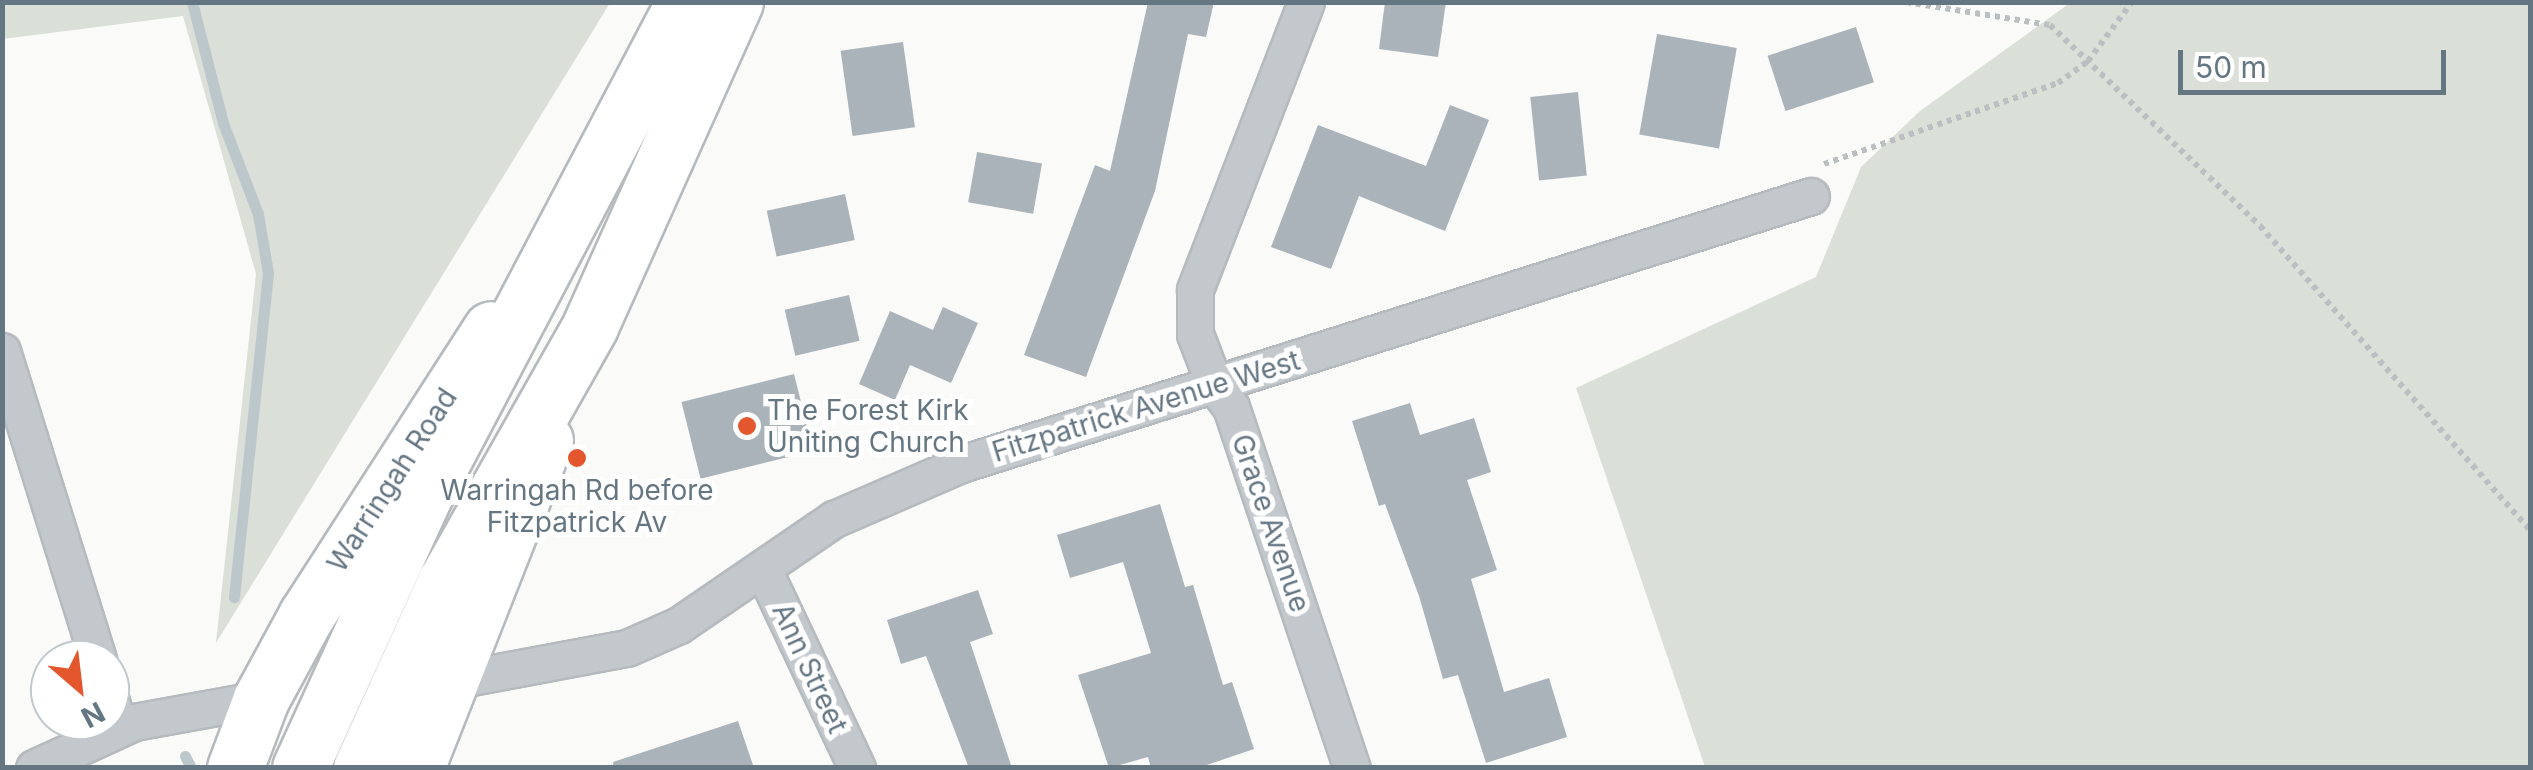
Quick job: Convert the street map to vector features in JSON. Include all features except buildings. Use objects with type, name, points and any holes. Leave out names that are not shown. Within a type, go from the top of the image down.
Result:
[{"type":"main road","name":"Warringah Road","points":[[300,768],[422,500],[684,2]]},
{"type":"main road","points":[[416,768],[590,326],[735,2]]},
{"type":"main road","name":"Warringah Road","points":[[236,768],[261,699],[384,487],[577,209]]},
{"type":"main road","points":[[361,768],[446,581],[590,326]]},
{"type":"street","name":"Grace Avenue","points":[[1306,2],[1195,290],[1195,334],[1214,386],[1231,407],[1352,768]]},
{"type":"street","name":"Fitzpatrick Avenue West","points":[[450,681],[627,648],[678,626],[888,490],[1810,196]]},
{"type":"street","points":[[2,351],[92,640]]},
{"type":"street","name":"Ann Street","points":[[763,569],[857,768]]},
{"type":"street","points":[[130,715],[261,699]]},
{"type":"street","points":[[34,768],[86,749],[96,740]]},
{"type":"path","points":[[1906,2],[2050,25],[2260,226],[2530,530]]},
{"type":"path","points":[[1810,196],[1824,163],[2058,83],[2088,61],[2132,2]]},
{"type":"shaded area","points":[[2,3],[610,3],[216,643],[256,274],[183,16],[3,39]]},
{"type":"shaded area","points":[[2070,3],[2530,3],[2530,767],[1705,767],[1576,388],[1816,277],[1861,167],[1920,111]]},
{"type":"waterway","points":[[192,2],[223,123],[258,214],[268,273],[234,597]]},
{"type":"waterway","points":[[185,756],[191,768]]},
{"type":"place","name":"The Forest Kirk Uniting Church","points":[[747,426]]},
{"type":"place","name":"Warringah Rd before Fitzpatrick Av","points":[[577,458]]}]
